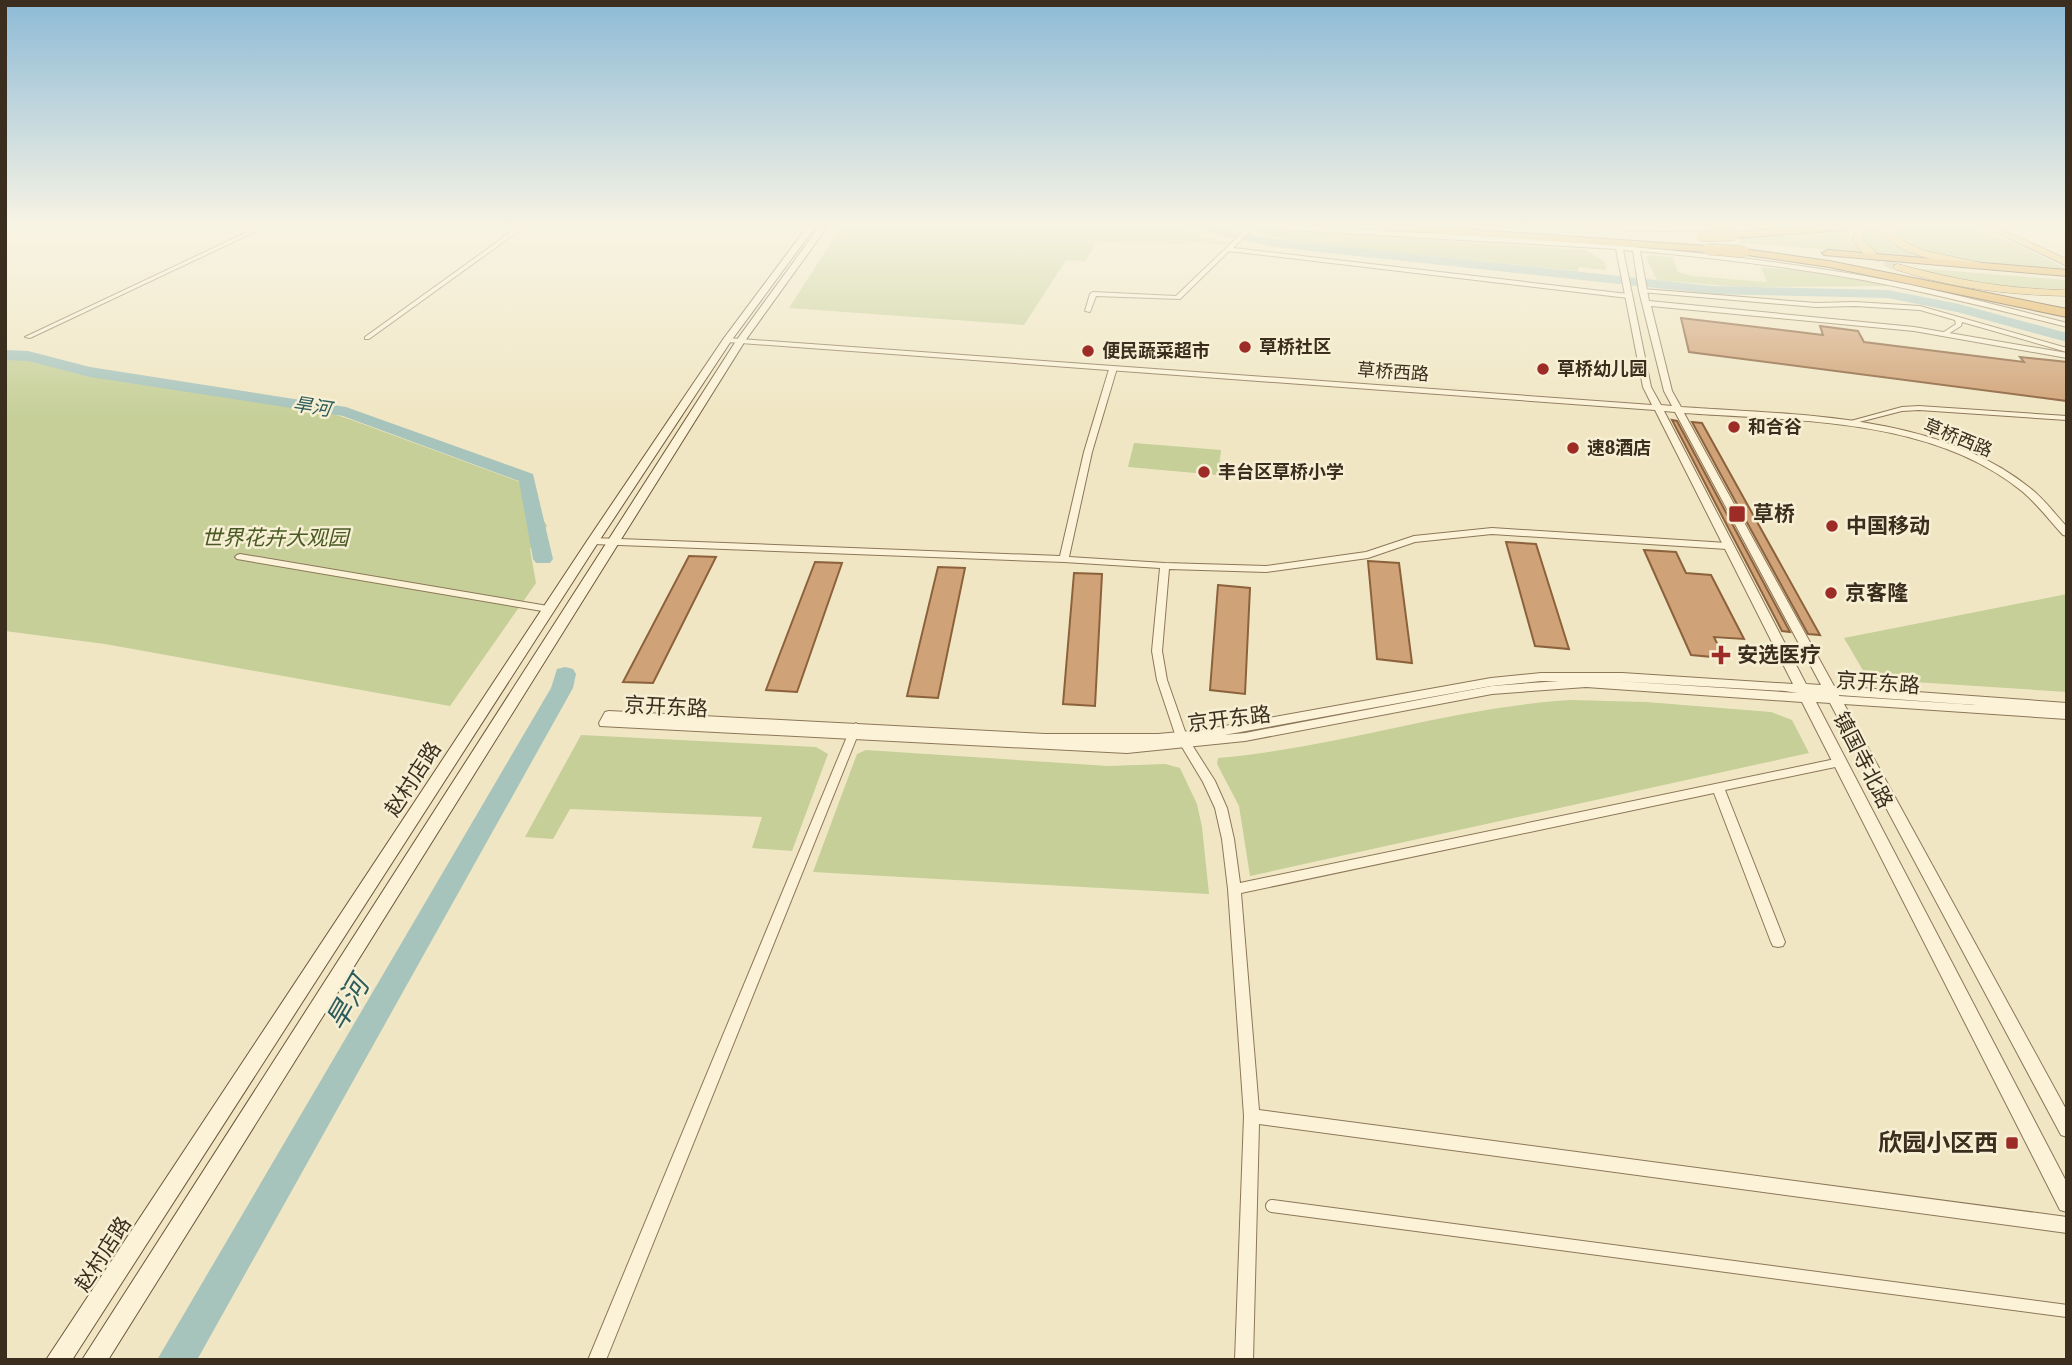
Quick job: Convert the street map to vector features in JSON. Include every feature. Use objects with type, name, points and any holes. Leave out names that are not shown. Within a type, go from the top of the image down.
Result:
[{"type":"highway","points":[[1959,291],[2067,314]]},
{"type":"highway","points":[[2025,291],[2067,293]]},
{"type":"main road","name":"赵村店路","points":[[58,1360],[593,541],[768,291]]},
{"type":"main road","name":"赵村店路","points":[[94,1360],[615,541],[734,341],[773,291]]},
{"type":"street","points":[[28,337],[126,291]]},
{"type":"street","points":[[367,338],[433,291]]},
{"type":"street","points":[[1088,311],[1093,293],[1178,298],[1185,291]]},
{"type":"street","name":"镇国寺北路","points":[[1627,291],[1647,387],[2067,1203]]},
{"type":"street","name":"镇国寺北路","points":[[1643,291],[1663,379],[1677,408],[2067,1129]]},
{"type":"street","points":[[1920,291],[2067,325]]},
{"type":"street","points":[[1644,295],[1816,305],[1910,306],[2067,350]]},
{"type":"street","points":[[1644,295],[1946,333],[2067,356]]},
{"type":"street","points":[[1946,333],[1959,326],[1958,318]]},
{"type":"street","name":"草桥西路","points":[[734,341],[1851,422],[1927,441],[1973,459],[2008,478],[2038,502],[2067,533]]},
{"type":"street","points":[[1064,559],[1088,452],[1113,368]]},
{"type":"street","points":[[1851,422],[1902,409],[1919,408],[2067,418]]},
{"type":"street","points":[[593,541],[1266,569],[1368,555],[1414,539],[1492,531],[1727,547]]},
{"type":"street","points":[[240,557],[548,609]]},
{"type":"street","points":[[1165,566],[1157,651],[1162,680],[1184,741],[1209,781],[1221,808],[1234,889],[1252,1116],[1244,1360]]},
{"type":"street","name":"京开东路","points":[[855,732],[605,723],[609,715],[1088,747],[1290,730],[1524,686],[1586,683],[1805,693],[2067,715]]},
{"type":"street","name":"京开东路","points":[[1832,695],[2067,707]]},
{"type":"street","points":[[597,1360],[855,732]]},
{"type":"street","points":[[1234,889],[1840,762]]},
{"type":"street","points":[[1718,788],[1778,942]]},
{"type":"street","points":[[1252,1116],[2067,1225]]},
{"type":"street","points":[[1272,1206],[2067,1311]]},
{"type":"green space","points":[[800,291],[1046,291],[1024,325],[789,308]]},
{"type":"green space","name":"世界花卉大观园","points":[[5,359],[25,360],[89,376],[304,405],[520,482],[547,526],[530,549],[536,583],[450,706],[105,644],[5,631]]},
{"type":"green space","points":[[1134,443],[1221,450],[1218,475],[1128,467]]},
{"type":"green space","points":[[2067,594],[2067,692],[1868,679],[1844,638]]},
{"type":"green space","points":[[1571,700],[1646,702],[1771,712],[1792,720],[1809,753],[1250,876],[1239,806],[1217,764],[1218,758],[1307,746],[1482,711]]},
{"type":"green space","points":[[581,735],[816,747],[828,754],[792,851],[752,848],[762,817],[570,809],[553,839],[525,837]]},
{"type":"green space","points":[[866,750],[1108,766],[1165,764],[1180,768],[1197,804],[1209,894],[813,872],[857,754]]},
{"type":"building","points":[[1681,318],[1823,335],[1820,326],[1858,331],[1864,342],[2024,362],[2020,357],[2067,362],[2067,401],[1689,352]]},
{"type":"building","points":[[1672,420],[1677,421],[1790,632],[1782,631]]},
{"type":"building","points":[[1692,422],[1702,423],[1820,635],[1808,634]]},
{"type":"building","points":[[1506,542],[1536,544],[1569,649],[1535,646]]},
{"type":"building","points":[[1644,550],[1676,552],[1686,573],[1711,575],[1744,639],[1714,637],[1724,658],[1691,655]]},
{"type":"building","points":[[689,556],[716,557],[653,683],[623,682]]},
{"type":"building","points":[[1368,561],[1399,563],[1412,663],[1377,659]]},
{"type":"building","points":[[815,562],[842,563],[797,692],[766,690]]},
{"type":"building","points":[[938,567],[965,568],[938,698],[907,696]]},
{"type":"building","points":[[1074,573],[1102,574],[1095,706],[1063,704]]},
{"type":"building","points":[[1218,585],[1250,588],[1245,694],[1210,690]]},
{"type":"waterway","points":[[1743,291],[1888,294],[1959,308],[2067,338]]},
{"type":"waterway","name":"旱河","points":[[5,355],[28,356],[90,372],[346,412],[527,478],[543,559]]},
{"type":"waterway","name":"旱河","points":[[176,1360],[562,688],[565,674]]},
{"type":"place","name":"草桥社区","points":[[1245,347]]},
{"type":"place","name":"便民蔬菜超市","points":[[1088,351]]},
{"type":"place","name":"草桥幼儿园","points":[[1543,369]]},
{"type":"place","name":"和合谷","points":[[1734,427]]},
{"type":"place","name":"速8酒店","points":[[1573,448]]},
{"type":"place","name":"丰台区草桥小学","points":[[1204,472]]},
{"type":"place","name":"草桥","points":[[1737,514]]},
{"type":"place","name":"中国移动","points":[[1832,526]]},
{"type":"place","name":"京客隆","points":[[1831,593]]},
{"type":"place","name":"安选医疗","points":[[1721,655]]},
{"type":"place","name":"欣园小区西","points":[[2012,1143]]}]
